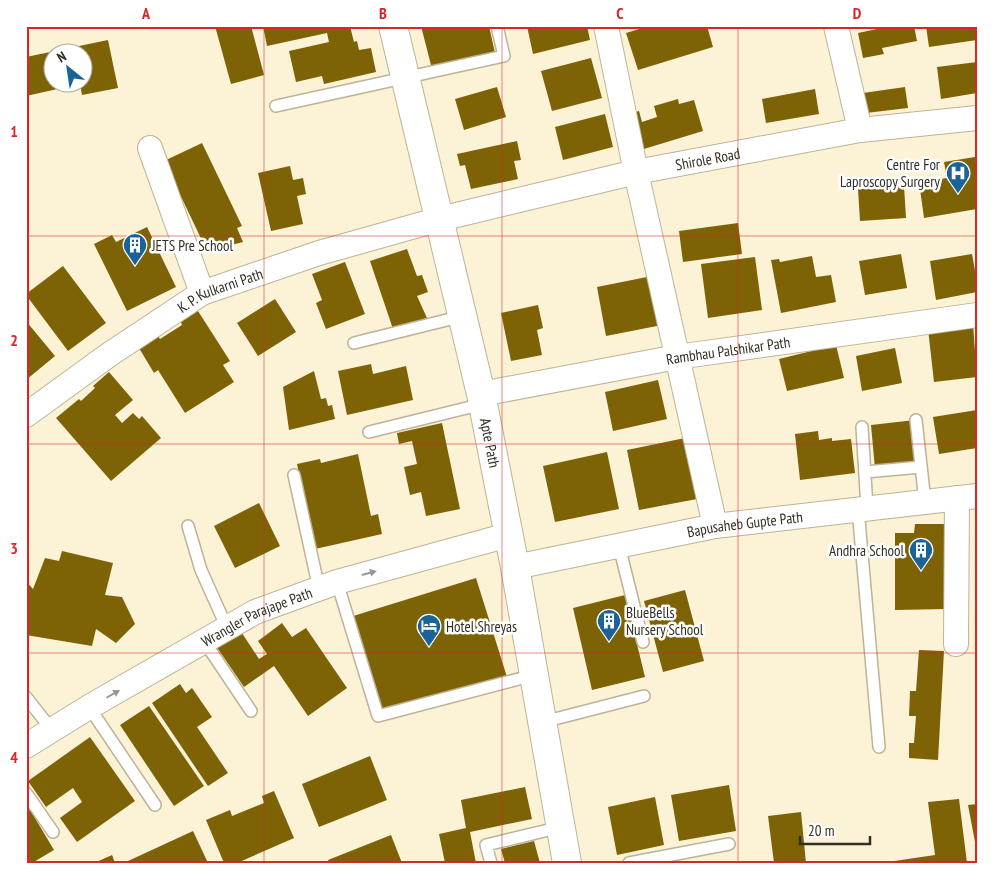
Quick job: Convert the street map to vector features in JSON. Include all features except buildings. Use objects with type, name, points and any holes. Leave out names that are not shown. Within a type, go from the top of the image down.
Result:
[{"type":"street","name":"Apte Path","points":[[393,26],[482,399],[515,567],[567,863]]},
{"type":"street","points":[[606,26],[636,172],[715,526]]},
{"type":"street","points":[[836,26],[860,130]]},
{"type":"street","name":"Shirole Road","points":[[440,219],[636,172],[860,130],[977,118]]},
{"type":"street","points":[[150,148],[202,293]]},
{"type":"street","name":"K. P. Kulkarni Path","points":[[26,415],[110,354],[202,293],[319,253],[440,219]]},
{"type":"street","name":"Rambhau Palshikar Path","points":[[482,399],[677,357],[977,315]]},
{"type":"street","points":[[956,644],[967,497]]},
{"type":"street","name":"Bapusaheb Gupte Path","points":[[515,567],[715,526],[967,497]]},
{"type":"street","name":"Wrangler Parajape Path","points":[[26,746],[89,707],[256,612],[328,585],[508,535]]},
{"type":"lane","points":[[276,106],[504,56],[497,26]]},
{"type":"lane","points":[[354,343],[463,316]]},
{"type":"lane","points":[[369,432],[482,399]]},
{"type":"lane","points":[[916,420],[925,502]]},
{"type":"lane","points":[[862,427],[865,472],[863,509],[879,747]]},
{"type":"lane","points":[[865,472],[921,467]]},
{"type":"lane","points":[[294,475],[328,585],[378,716],[534,675]]},
{"type":"lane","points":[[188,526],[201,570],[227,628]]},
{"type":"lane","points":[[619,546],[643,642]]},
{"type":"lane","points":[[204,642],[251,711]]},
{"type":"lane","points":[[543,722],[644,696]]},
{"type":"lane","points":[[26,697],[52,730]]},
{"type":"lane","points":[[89,707],[155,805]]},
{"type":"lane","points":[[26,793],[53,832]]},
{"type":"lane","points":[[491,863],[486,844],[561,828]]},
{"type":"lane","points":[[629,863],[730,844]]},
{"type":"place","name":"Centre For Laproscopy Surgery","points":[[958,194]]},
{"type":"place","name":"JETS Pre School","points":[[135,266]]},
{"type":"place","name":"Andhra School","points":[[921,571]]},
{"type":"place","name":"BlueBells Nursery School","points":[[609,642]]},
{"type":"place","name":"Hotel Shreyas","points":[[429,647]]}]
